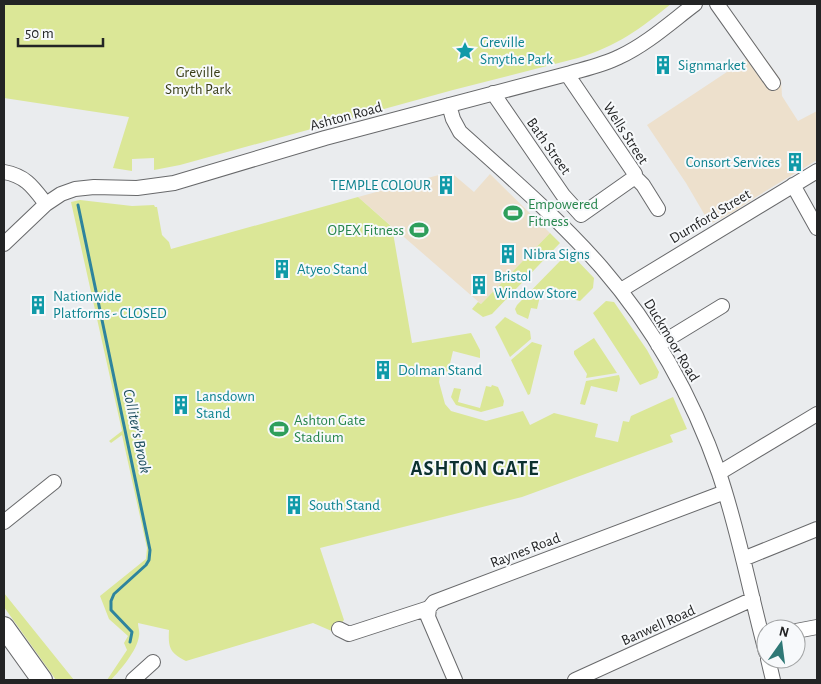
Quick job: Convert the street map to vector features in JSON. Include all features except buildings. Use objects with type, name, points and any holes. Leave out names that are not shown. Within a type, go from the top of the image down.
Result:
[{"type":"highway","points":[[4,627],[42,680]]},
{"type":"highway","points":[[4,648],[26,680]]},
{"type":"street","name":"Ashton Road","points":[[4,244],[46,204],[67,192],[82,188],[137,188],[174,183],[325,138],[605,63],[625,54],[654,35],[695,4]]},
{"type":"street","points":[[717,4],[773,83]]},
{"type":"street","name":"Wells Street","points":[[567,74],[658,209]]},
{"type":"street","name":"Bath Street","points":[[493,93],[558,188],[581,215],[635,177]]},
{"type":"street","name":"Duckmoor Road","points":[[449,105],[453,119],[460,132],[554,218],[593,258],[620,290],[658,345],[689,400],[719,472],[759,619]]},
{"type":"street","name":"Durnford Street","points":[[620,290],[817,171]]},
{"type":"street","points":[[4,172],[16,174],[24,178],[46,204]]},
{"type":"street","points":[[792,185],[817,228]]},
{"type":"street","points":[[658,345],[722,306]]},
{"type":"street","points":[[719,472],[817,414]]},
{"type":"street","points":[[4,522],[54,482]]},
{"type":"street","name":"Raynes Road","points":[[338,629],[349,634],[429,608],[434,602],[725,492]]},
{"type":"street","points":[[744,559],[817,529]]},
{"type":"street","name":"Banwell Road","points":[[575,680],[753,600]]},
{"type":"street","points":[[429,608],[428,617],[455,680]]},
{"type":"street","points":[[134,680],[153,662]]},
{"type":"shaded area","points":[[744,29],[781,80],[782,96],[798,121],[817,111],[817,160],[733,212],[710,224],[686,183],[647,125],[751,56],[735,35]]},
{"type":"shaded area","points":[[446,173],[447,177],[454,175],[474,192],[490,174],[550,233],[481,304],[358,197]]},
{"type":"green space","name":"Greville Smyth Park","points":[[4,4],[671,4],[628,36],[605,48],[578,58],[453,90],[180,165],[154,170],[154,158],[132,159],[132,171],[113,168],[129,117],[4,98]]},
{"type":"green space","name":"Ashton Gate Stadium","points":[[358,197],[392,227],[412,343],[471,333],[480,350],[480,358],[453,351],[448,372],[441,370],[439,382],[445,404],[451,411],[486,421],[523,411],[530,425],[554,413],[598,424],[595,437],[618,442],[623,421],[629,422],[631,416],[673,397],[687,429],[670,435],[673,442],[522,497],[320,548],[344,620],[334,632],[313,623],[186,661],[176,655],[171,649],[169,630],[138,623],[139,634],[135,648],[115,676],[111,680],[107,680],[127,650],[124,643],[128,636],[109,619],[100,596],[146,559],[147,548],[122,435],[111,443],[109,441],[122,431],[71,202],[80,200],[132,206],[154,205],[157,207],[162,235],[169,242],[171,249]]},
{"type":"green space","points":[[550,233],[560,243],[492,314],[483,317],[472,309],[478,302],[481,304]]},
{"type":"green space","points":[[572,255],[594,278],[593,288],[580,301],[541,292],[537,309],[531,308],[528,319],[517,314],[515,309],[517,305],[563,258]]},
{"type":"green space","points":[[606,301],[614,302],[647,350],[659,372],[657,378],[640,385],[593,313]]},
{"type":"green space","points":[[505,317],[530,331],[531,339],[510,357],[495,327]]},
{"type":"green space","points":[[594,338],[617,373],[586,378],[587,374],[574,351]]},
{"type":"green space","points":[[532,342],[542,345],[530,394],[528,395],[511,360]]},
{"type":"green space","points":[[619,375],[617,392],[591,386],[585,405],[580,404],[586,381]]},
{"type":"green space","points":[[492,385],[498,387],[504,401],[503,406],[481,412],[456,405],[451,397],[454,388],[461,389],[458,402],[480,408],[486,386],[491,387]]},
{"type":"green space","points":[[4,593],[74,680],[56,680],[4,607]]},
{"type":"waterway","name":"Colliter's Brook","points":[[78,205],[150,550],[149,560],[146,565],[114,594],[111,601],[111,610],[132,632],[130,642]]},
{"type":"place","name":"Greville Smythe Park","points":[[465,51]]},
{"type":"place","name":"Signmarket","points":[[663,65]]},
{"type":"place","name":"Consort Services","points":[[795,162]]},
{"type":"place","name":"TEMPLE COLOUR","points":[[446,185]]},
{"type":"place","name":"Empowered Fitness","points":[[513,213]]},
{"type":"place","name":"OPEX Fitness","points":[[419,230]]},
{"type":"place","name":"Nibra Signs","points":[[508,254]]},
{"type":"place","name":"Atyeo Stand","points":[[282,269]]},
{"type":"place","name":"Bristol Window Store","points":[[479,285]]},
{"type":"place","name":"Nationwide Platforms - CLOSED","points":[[38,305]]},
{"type":"place","name":"Dolman Stand","points":[[383,370]]},
{"type":"place","name":"Lansdown Stand","points":[[181,405]]},
{"type":"place","name":"Ashton Gate Stadium","points":[[279,429]]},
{"type":"place","name":"South Stand","points":[[294,505]]},
{"type":"district","name":"ASHTON GATE","points":[[475,468]]}]
